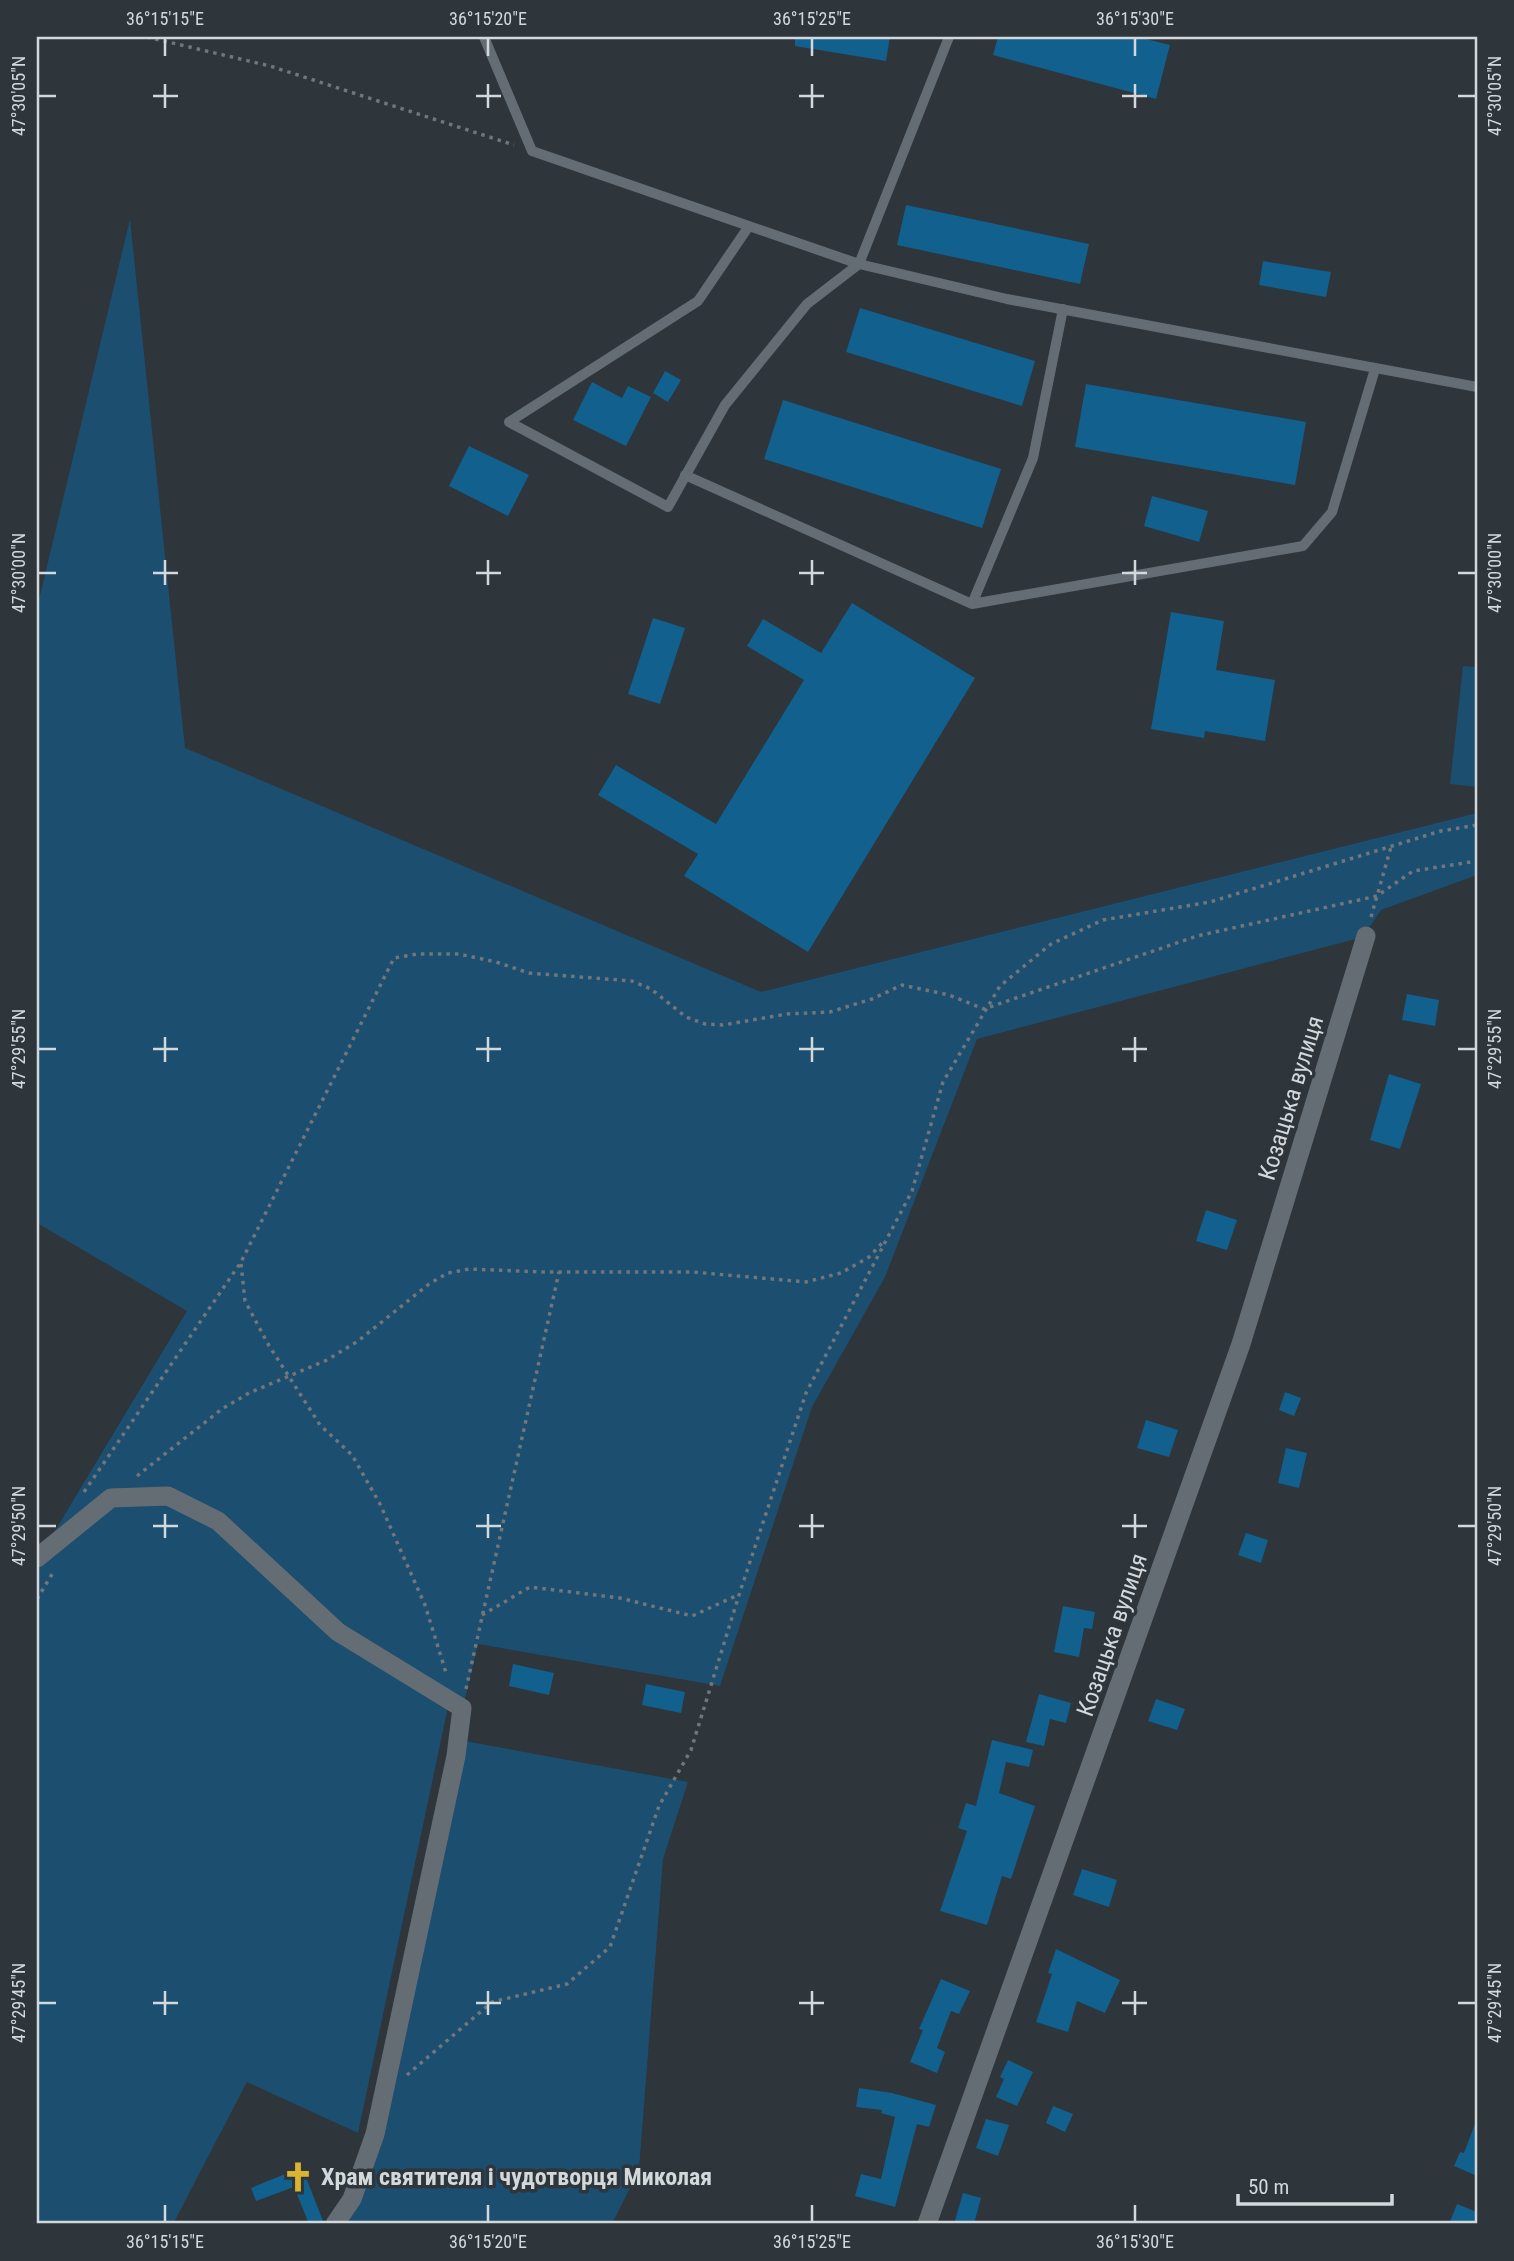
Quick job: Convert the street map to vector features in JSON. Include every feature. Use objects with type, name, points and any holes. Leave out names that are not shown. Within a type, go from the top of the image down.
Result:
[{"type":"street","name":"Козацька вулиця","points":[[927,2224],[1241,1344],[1366,936]]},
{"type":"street","points":[[37,1558],[111,1498],[168,1496],[218,1521],[338,1632],[462,1708],[456,1756],[375,2134],[352,2199],[335,2224]]},
{"type":"lane","points":[[484,37],[532,151],[859,264],[1007,299],[1477,387]]},
{"type":"lane","points":[[749,226],[698,301],[509,422],[668,507],[725,405],[807,304],[859,264],[949,37]]},
{"type":"lane","points":[[972,604],[1033,458],[1063,309]]},
{"type":"lane","points":[[685,475],[972,604],[1303,546],[1332,512],[1375,369]]},
{"type":"path","points":[[146,37],[270,66],[532,151]]},
{"type":"path","points":[[384,2094],[492,2002],[567,1984],[610,1947],[659,1806],[691,1750],[806,1393],[912,1191],[943,1082],[1000,985],[1051,944],[1103,920],[1210,902],[1441,831],[1477,825]]},
{"type":"path","points":[[1366,936],[1392,846]]},
{"type":"path","points":[[80,1498],[241,1262],[394,958],[417,954],[458,954],[496,962],[528,973],[632,981],[651,989],[686,1017],[705,1024],[723,1025],[786,1014],[831,1012],[872,999],[902,985],[949,995],[985,1009],[1197,936],[1377,896],[1413,871],[1477,861]]},
{"type":"path","points":[[111,1498],[222,1409],[249,1393],[327,1360],[358,1341],[429,1284],[448,1273],[470,1269],[693,1272],[806,1282],[841,1273],[869,1257],[887,1238]]},
{"type":"path","points":[[241,1262],[245,1301],[268,1344],[320,1425],[352,1455],[380,1504],[425,1605],[445,1672],[462,1708]]},
{"type":"path","points":[[462,1708],[559,1272]]},
{"type":"path","points":[[482,1615],[530,1587],[620,1598],[692,1616],[739,1595]]},
{"type":"shaded area","points":[[130,219],[185,748],[761,992],[1477,813],[1477,875],[1381,910],[1363,937],[977,1039],[885,1277],[812,1407],[720,1686],[478,1644],[463,1707],[339,1630],[219,1519],[168,1494],[110,1496],[41,1554],[187,1311],[37,1223],[37,608]]},
{"type":"shaded area","points":[[1463,666],[1477,667],[1477,787],[1450,784]]},
{"type":"shaded area","points":[[168,1498],[217,1522],[337,1633],[449,1702],[358,2133],[247,2082],[173,2224],[37,2224],[37,1561],[111,1499]]},
{"type":"shaded area","points":[[459,1740],[688,1782],[663,1859],[639,2170],[612,2224],[337,2224],[354,2200]]},
{"type":"building","points":[[795,37],[890,37],[886,61],[795,46]]},
{"type":"building","points":[[998,37],[1138,37],[1170,45],[1156,99],[993,55]]},
{"type":"building","points":[[906,205],[1089,244],[1080,284],[897,245]]},
{"type":"building","points":[[1263,261],[1331,272],[1326,297],[1259,285]]},
{"type":"building","points":[[860,308],[1035,361],[1022,406],[846,352]]},
{"type":"building","points":[[665,371],[681,380],[668,402],[653,393]]},
{"type":"building","points":[[592,382],[622,398],[628,386],[651,397],[626,446],[573,420]]},
{"type":"building","points":[[1086,384],[1306,422],[1295,485],[1075,447]]},
{"type":"building","points":[[783,400],[1001,469],[982,528],[764,459]]},
{"type":"building","points":[[469,446],[529,475],[508,516],[449,486]]},
{"type":"building","points":[[1152,496],[1208,511],[1199,542],[1144,526]]},
{"type":"building","points":[[852,603],[975,678],[808,952],[684,876],[698,854],[598,795],[616,765],[716,824],[804,680],[747,646],[763,619],[821,653]]},
{"type":"building","points":[[1171,612],[1224,621],[1216,670],[1275,680],[1265,741],[1205,731],[1204,738],[1151,729]]},
{"type":"building","points":[[653,618],[685,628],[660,704],[628,694]]},
{"type":"building","points":[[1407,994],[1439,1000],[1435,1026],[1402,1020]]},
{"type":"building","points":[[1389,1074],[1421,1084],[1400,1149],[1370,1140]]},
{"type":"building","points":[[1206,1210],[1237,1220],[1227,1250],[1196,1241]]},
{"type":"building","points":[[1285,1392],[1301,1398],[1294,1416],[1279,1410]]},
{"type":"building","points":[[1146,1420],[1178,1430],[1169,1457],[1137,1448]]},
{"type":"building","points":[[1286,1448],[1307,1453],[1299,1488],[1278,1483]]},
{"type":"building","points":[[1246,1533],[1268,1540],[1261,1563],[1238,1555]]},
{"type":"building","points":[[1063,1606],[1095,1612],[1092,1629],[1084,1628],[1079,1657],[1054,1652]]},
{"type":"building","points":[[513,1664],[554,1673],[549,1695],[509,1686]]},
{"type":"building","points":[[646,1684],[685,1692],[681,1713],[642,1705]]},
{"type":"building","points":[[1039,1694],[1071,1703],[1066,1723],[1050,1719],[1044,1746],[1026,1742]]},
{"type":"building","points":[[1156,1699],[1185,1709],[1177,1730],[1148,1721]]},
{"type":"building","points":[[992,1740],[1033,1750],[1029,1767],[1006,1762],[999,1793],[1035,1806],[1011,1879],[1002,1876],[987,1925],[940,1911],[967,1831],[958,1828],[966,1803],[976,1806]]},
{"type":"building","points":[[1082,1869],[1117,1880],[1109,1907],[1073,1895]]},
{"type":"building","points":[[1056,1949],[1120,1980],[1105,2013],[1077,2001],[1068,2032],[1036,2022],[1052,1974],[1048,1973]]},
{"type":"building","points":[[941,1979],[970,1991],[959,2014],[951,2011],[937,2048],[945,2052],[937,2073],[910,2062],[923,2030],[919,2029]]},
{"type":"building","points":[[1008,2060],[1033,2072],[1017,2106],[996,2097],[1004,2079],[1000,2077]]},
{"type":"building","points":[[859,2088],[892,2093],[936,2105],[929,2127],[917,2124],[895,2207],[855,2196],[861,2174],[881,2179],[895,2117],[881,2113],[882,2110],[856,2107]]},
{"type":"building","points":[[1053,2106],[1073,2114],[1065,2132],[1046,2123]]},
{"type":"building","points":[[986,2119],[1009,2125],[998,2156],[976,2148]]},
{"type":"building","points":[[1475,2124],[1477,2176],[1454,2166],[1460,2152],[1464,2153]]},
{"type":"building","points":[[302,2167],[323,2221],[318,2224],[309,2224],[294,2187],[256,2201],[251,2188]]},
{"type":"building","points":[[963,2193],[981,2198],[974,2224],[954,2224]]},
{"type":"building","points":[[1457,2204],[1477,2212],[1477,2224],[1449,2224]]},
{"type":"place","name":"Храм святителя і чудотворця Миколая","points":[[298,2177]]}]
